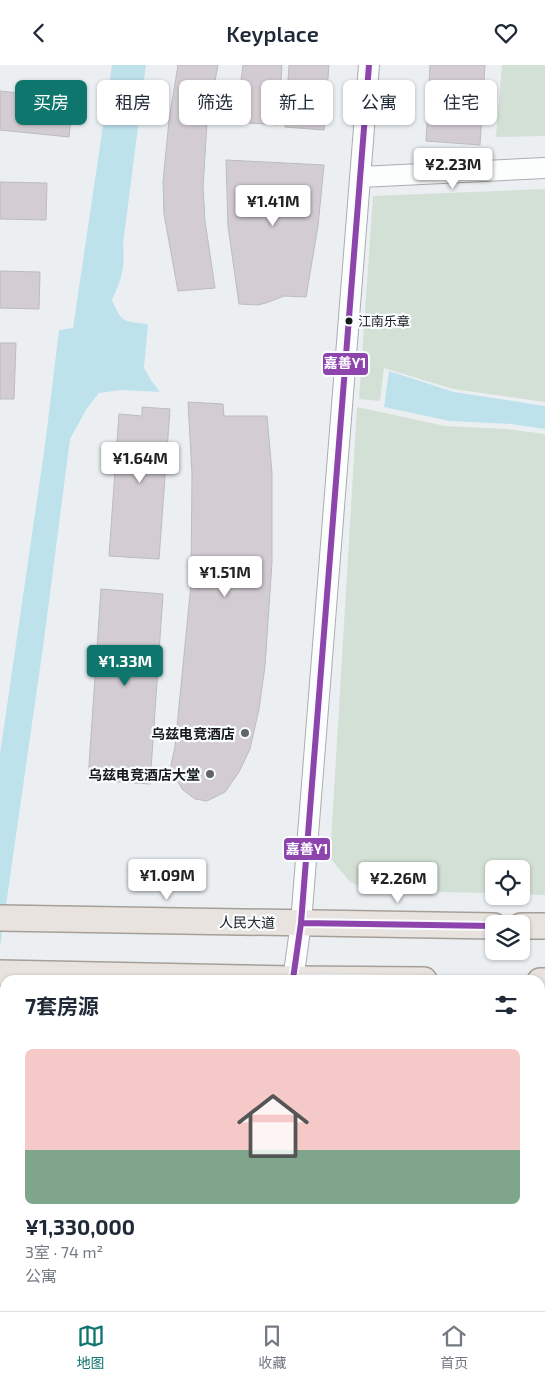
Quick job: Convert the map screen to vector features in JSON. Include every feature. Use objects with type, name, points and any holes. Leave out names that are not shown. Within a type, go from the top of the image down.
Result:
[{"type":"main road","name":"人民大道","points":[[0,918],[485,925]]},
{"type":"main road","points":[[530,926],[545,926]]},
{"type":"main road","points":[[0,973],[101,975]]},
{"type":"street","points":[[294,975],[301,923],[369,65]]},
{"type":"street","points":[[360,177],[545,168]]},
{"type":"shaded area","points":[[502,65],[545,65],[545,136],[496,137]]},
{"type":"shaded area","points":[[545,189],[545,402],[453,389],[384,368],[380,401],[359,399],[373,196]]},
{"type":"shaded area","points":[[357,407],[445,426],[507,429],[545,434],[545,895],[530,894],[530,860],[485,860],[485,893],[373,891],[350,882],[330,858]]},
{"type":"water","points":[[112,65],[146,65],[144,80],[110,80]]},
{"type":"water","points":[[103,125],[138,125],[123,244],[124,260],[120,279],[112,300],[118,313],[124,320],[148,324],[144,368],[160,392],[121,390],[99,393],[87,408],[70,439],[44,640],[0,947],[0,754],[45,445],[59,330],[73,328]]},
{"type":"water","points":[[389,371],[454,392],[545,406],[545,429],[511,424],[450,421],[384,407]]},
{"type":"building","points":[[178,65],[218,65],[215,80],[179,80],[179,125],[207,125],[203,187],[205,221],[215,288],[178,291],[164,214],[163,182],[169,120]]},
{"type":"building","points":[[243,65],[282,65],[281,80],[261,80],[261,124],[251,123],[251,80],[241,80]]},
{"type":"building","points":[[289,65],[329,65],[328,80],[288,80]]},
{"type":"building","points":[[430,65],[485,65],[484,80],[429,80]]},
{"type":"building","points":[[0,91],[15,93],[15,125],[70,125],[69,137],[0,130]]},
{"type":"building","points":[[285,125],[324,125],[324,130],[285,127]]},
{"type":"building","points":[[427,125],[481,125],[480,145],[426,141]]},
{"type":"building","points":[[226,160],[324,165],[318,226],[306,297],[284,296],[257,305],[239,304],[228,226]]},
{"type":"building","points":[[0,182],[47,183],[46,220],[0,219]]},
{"type":"building","points":[[0,271],[40,272],[39,309],[0,308]]},
{"type":"building","points":[[0,343],[16,343],[14,399],[0,399]]},
{"type":"building","points":[[188,402],[223,404],[224,416],[267,416],[272,473],[272,562],[265,666],[259,709],[250,749],[239,772],[225,792],[207,801],[195,799],[183,790],[174,776],[171,765],[175,747],[191,584],[192,474]]},
{"type":"building","points":[[142,407],[170,409],[159,559],[109,556],[119,414],[142,416]]},
{"type":"building","points":[[101,589],[163,594],[150,784],[88,780]]},
{"type":"transit line","name":"嘉善Y1","points":[[294,975],[301,923],[369,65]]},
{"type":"transit line","name":"嘉善Y1","points":[[301,923],[485,926]]},
{"type":"place","name":"江南乐章","points":[[349,321]]},
{"type":"place","name":"乌兹电竞酒店","points":[[245,733]]},
{"type":"place","name":"乌兹电竞酒店大堂","points":[[210,774]]}]
